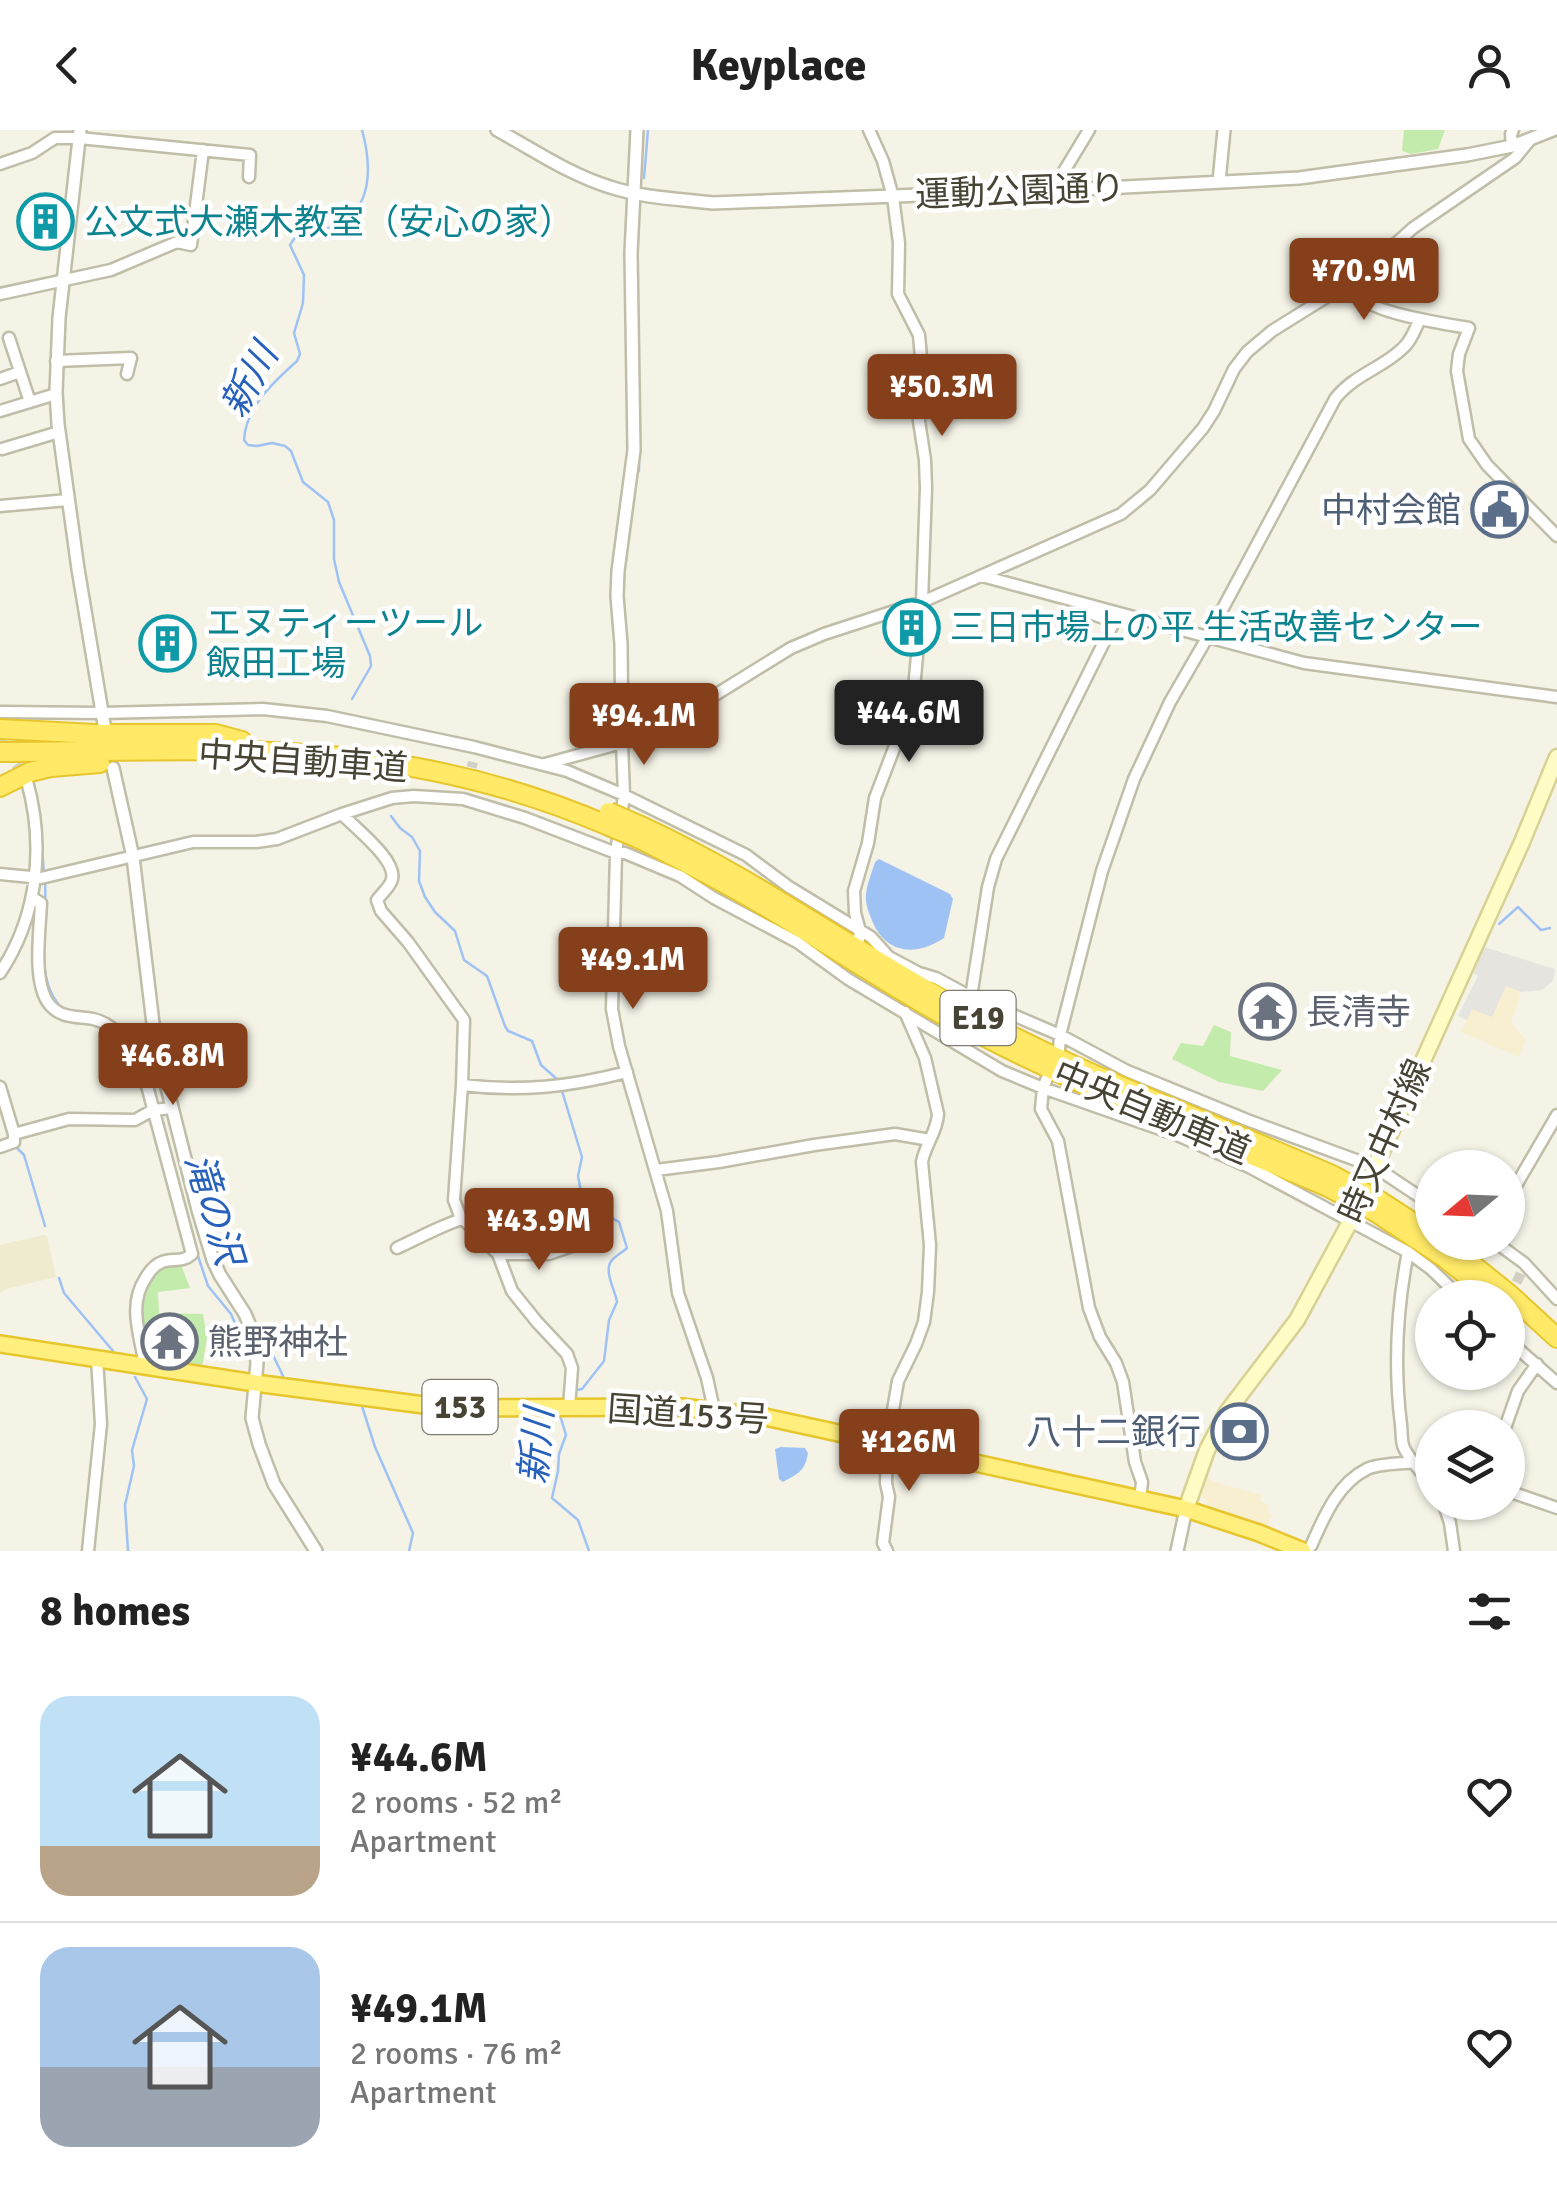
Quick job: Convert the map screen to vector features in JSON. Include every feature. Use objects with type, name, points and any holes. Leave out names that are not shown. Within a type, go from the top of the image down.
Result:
[{"type":"highway","points":[[0,728],[95,734],[216,734],[242,741]]},
{"type":"highway","name":"中央自動車道","points":[[0,742],[242,741],[339,745],[496,774],[728,870],[905,978],[1014,1038],[1329,1181],[1415,1226]]},
{"type":"highway","name":"中央自動車道","points":[[0,752],[209,752],[350,758],[455,776],[609,819]]},
{"type":"highway","points":[[0,787],[50,767],[293,754]]},
{"type":"highway","name":"中央自動車道","points":[[1377,1206],[1473,1280]]},
{"type":"highway","points":[[1467,1260],[1557,1338]]},
{"type":"highway","points":[[1525,1324],[1557,1355]]},
{"type":"highway","name":"国道153号","points":[[0,1344],[255,1383],[463,1408],[665,1406],[714,1410],[790,1422],[1069,1482],[1186,1510],[1307,1548]]},
{"type":"main road","name":"時又中村線","points":[[1186,1510],[1206,1450],[1226,1412],[1298,1320],[1350,1220],[1557,757]]},
{"type":"street","name":"運動公園通り","points":[[497,130],[575,174],[612,188],[712,203],[1052,191],[1334,174],[1512,146],[1553,130]]},
{"type":"street","points":[[637,130],[630,253],[634,450],[617,596],[624,795],[616,853],[612,1010],[667,1211],[678,1294],[714,1410]]},
{"type":"street","points":[[858,944],[854,891],[880,781],[914,699],[926,488],[919,335],[898,294],[899,244],[893,196],[869,130]]},
{"type":"street","points":[[1052,191],[1087,130]]},
{"type":"street","points":[[1220,181],[1224,130]]},
{"type":"street","points":[[1512,146],[1513,130]]},
{"type":"street","points":[[79,134],[56,394],[68,500],[104,730]]},
{"type":"street","points":[[0,164],[32,153],[55,138],[79,134],[250,155],[250,178]]},
{"type":"street","points":[[544,764],[656,731],[791,648],[922,602],[1108,521],[1140,500],[1203,428],[1247,352],[1360,276],[1413,228],[1515,158],[1529,141]]},
{"type":"street","points":[[0,294],[111,270],[177,242],[192,245],[203,150]]},
{"type":"street","points":[[1360,276],[1369,304],[1469,328],[1457,371],[1469,438],[1488,465],[1557,536]]},
{"type":"street","points":[[1059,1050],[1102,871],[1134,779],[1170,702],[1335,398],[1344,387],[1401,351],[1420,318]]},
{"type":"street","points":[[8,338],[30,402]]},
{"type":"street","points":[[56,361],[131,358],[127,374]]},
{"type":"street","points":[[0,379],[20,372]]},
{"type":"street","points":[[0,411],[56,394]]},
{"type":"street","points":[[2,449],[59,432]]},
{"type":"street","points":[[0,506],[68,500]]},
{"type":"street","points":[[981,576],[1304,663],[1557,697]]},
{"type":"street","points":[[971,997],[996,858],[1114,622],[1082,610],[1078,604]]},
{"type":"street","points":[[0,712],[101,714],[263,708],[327,716],[544,764],[624,795],[746,855],[789,887],[871,937],[889,957],[918,973],[1060,1035],[1127,1071],[1374,1168],[1415,1194]]},
{"type":"street","points":[[472,762],[474,747]]},
{"type":"street","points":[[113,768],[133,857],[162,1109],[192,1254],[153,1267],[136,1296],[145,1365]]},
{"type":"street","points":[[0,973],[42,878],[26,781]]},
{"type":"street","points":[[0,874],[42,878],[193,842],[278,839],[392,798],[465,794],[680,876],[798,942],[1002,1071],[1118,1112],[1251,1168],[1408,1252],[1442,1280]]},
{"type":"street","points":[[342,814],[386,858],[394,874],[378,900],[381,911],[464,1020],[454,1200],[463,1218],[498,1254],[512,1290],[567,1354],[572,1368],[562,1407]]},
{"type":"street","points":[[33,898],[41,902],[40,974],[48,1004],[67,1016],[104,1023],[128,1045],[162,1109],[212,1260],[245,1314],[254,1338],[257,1364],[252,1418],[264,1458],[274,1484],[316,1551]]},
{"type":"street","points":[[887,1551],[883,1543],[889,1497],[887,1445],[898,1381],[920,1333],[928,1292],[930,1246],[922,1162],[937,1122],[925,1058],[905,1011]]},
{"type":"street","points":[[462,1085],[551,1088],[627,1072]]},
{"type":"street","points":[[1048,1076],[1040,1109],[1058,1140],[1090,1308],[1123,1382],[1141,1491]]},
{"type":"street","points":[[0,1087],[14,1134],[14,1142],[0,1147]]},
{"type":"street","points":[[14,1134],[69,1119],[135,1120],[162,1109]]},
{"type":"street","points":[[1525,1170],[1557,1115]]},
{"type":"street","points":[[656,1170],[896,1134],[930,1140]]},
{"type":"street","points":[[396,1248],[463,1218],[496,1212],[535,1220],[534,1253]]},
{"type":"street","points":[[498,1254],[549,1254],[572,1246]]},
{"type":"street","points":[[1408,1252],[1400,1290],[1398,1390],[1403,1447],[1415,1462]]},
{"type":"street","points":[[1514,1260],[1557,1299]]},
{"type":"street","points":[[1525,1354],[1557,1382]]},
{"type":"street","points":[[88,1551],[101,1424],[97,1358]]},
{"type":"street","points":[[1511,1410],[1518,1391],[1537,1364]]},
{"type":"street","points":[[1307,1548],[1342,1488],[1369,1468],[1415,1462]]},
{"type":"street","points":[[1525,1496],[1557,1508]]},
{"type":"street","points":[[1178,1551],[1186,1510]]},
{"type":"street","points":[[1449,1520],[1454,1551]]},
{"type":"shaded area","points":[[1484,947],[1555,969],[1553,981],[1542,990],[1521,992],[1506,986],[1492,1017],[1472,1009],[1467,1020],[1458,1016],[1478,976],[1471,971]]},
{"type":"shaded area","points":[[1506,985],[1521,992],[1511,1023],[1526,1040],[1519,1057],[1461,1032],[1472,1009]]},
{"type":"shaded area","points":[[47,1236],[56,1277],[0,1293],[0,1245]]},
{"type":"shaded area","points":[[1207,1473],[1211,1481],[1261,1495],[1260,1501],[1269,1505],[1267,1512],[1272,1515],[1268,1526],[1208,1506],[1201,1492]]},
{"type":"green space","points":[[1404,130],[1445,130],[1438,149],[1411,154],[1402,151]]},
{"type":"green space","points":[[1214,1025],[1231,1032],[1230,1056],[1282,1070],[1263,1091],[1219,1082],[1172,1059],[1181,1043],[1203,1046]]},
{"type":"green space","points":[[181,1265],[190,1288],[158,1292],[159,1313],[203,1314],[207,1338],[202,1367],[149,1359],[145,1349],[139,1296],[155,1268]]},
{"type":"water","points":[[879,859],[950,894],[953,899],[944,938],[911,950],[884,939],[871,918],[866,900]]},
{"type":"water","points":[[805,1448],[808,1453],[802,1468],[783,1482],[779,1479],[775,1449]]},
{"type":"waterway","name":"新川","points":[[352,699],[371,666],[370,656],[339,582],[334,559],[334,520],[328,502],[303,482],[291,451],[285,446],[248,445],[244,440],[256,406],[300,354],[294,333],[303,303],[304,275],[290,245],[294,239],[346,220],[355,211],[367,178],[362,130]]},
{"type":"waterway","points":[[644,178],[648,130]]},
{"type":"waterway","points":[[636,472],[639,442]]},
{"type":"waterway","name":"新川","points":[[391,816],[420,851],[419,881],[425,897],[455,931],[464,960],[487,976],[508,1031],[532,1041],[541,1065],[558,1080]]},
{"type":"waterway","name":"滝の沢","points":[[41,833],[44,875]]},
{"type":"waterway","name":"滝の沢","points":[[45,883],[44,967],[53,997],[63,1009]]},
{"type":"waterway","points":[[1499,924],[1518,907],[1541,930],[1550,928]]},
{"type":"waterway","name":"滝の沢","points":[[85,1013],[110,1021]]},
{"type":"waterway","name":"滝の沢","points":[[134,1044],[146,1062],[158,1106]]},
{"type":"waterway","name":"新川","points":[[562,1091],[582,1157],[578,1176],[587,1223],[593,1226],[614,1219],[619,1222],[627,1248],[610,1263],[617,1302],[609,1320],[604,1361],[577,1390]]},
{"type":"waterway","name":"滝の沢","points":[[160,1113],[165,1135]]},
{"type":"waterway","points":[[12,1148],[24,1155],[45,1226]]},
{"type":"waterway","name":"滝の沢","points":[[197,1253],[208,1286],[231,1314],[244,1344]]},
{"type":"waterway","points":[[59,1278],[64,1293],[113,1351]]},
{"type":"waterway","name":"滝の沢","points":[[270,1349],[284,1378],[359,1391]]},
{"type":"waterway","points":[[128,1551],[125,1505],[134,1466],[132,1450],[147,1399],[135,1377]]},
{"type":"waterway","name":"滝の沢","points":[[361,1403],[375,1447],[413,1533],[409,1551]]},
{"type":"waterway","name":"新川","points":[[560,1415],[566,1435],[552,1498],[578,1520],[589,1551]]},
{"type":"tunnel","points":[[0,739],[24,776]]},
{"type":"tunnel","points":[[468,782],[473,762]]},
{"type":"tunnel","points":[[1518,1280],[1521,1273]]},
{"type":"place","name":"公文式大瀬木教室（安心の家）","points":[[45,222]]},
{"type":"place","name":"中村会館","points":[[1500,510]]},
{"type":"place","name":"三日市場上の平 生活改善センター","points":[[911,627]]},
{"type":"place","name":"エヌティーツール 飯田工場","points":[[167,643]]},
{"type":"place","name":"長清寺","points":[[1267,1012]]},
{"type":"place","name":"熊野神社","points":[[169,1342]]},
{"type":"place","name":"八十二銀行","points":[[1240,1432]]}]
